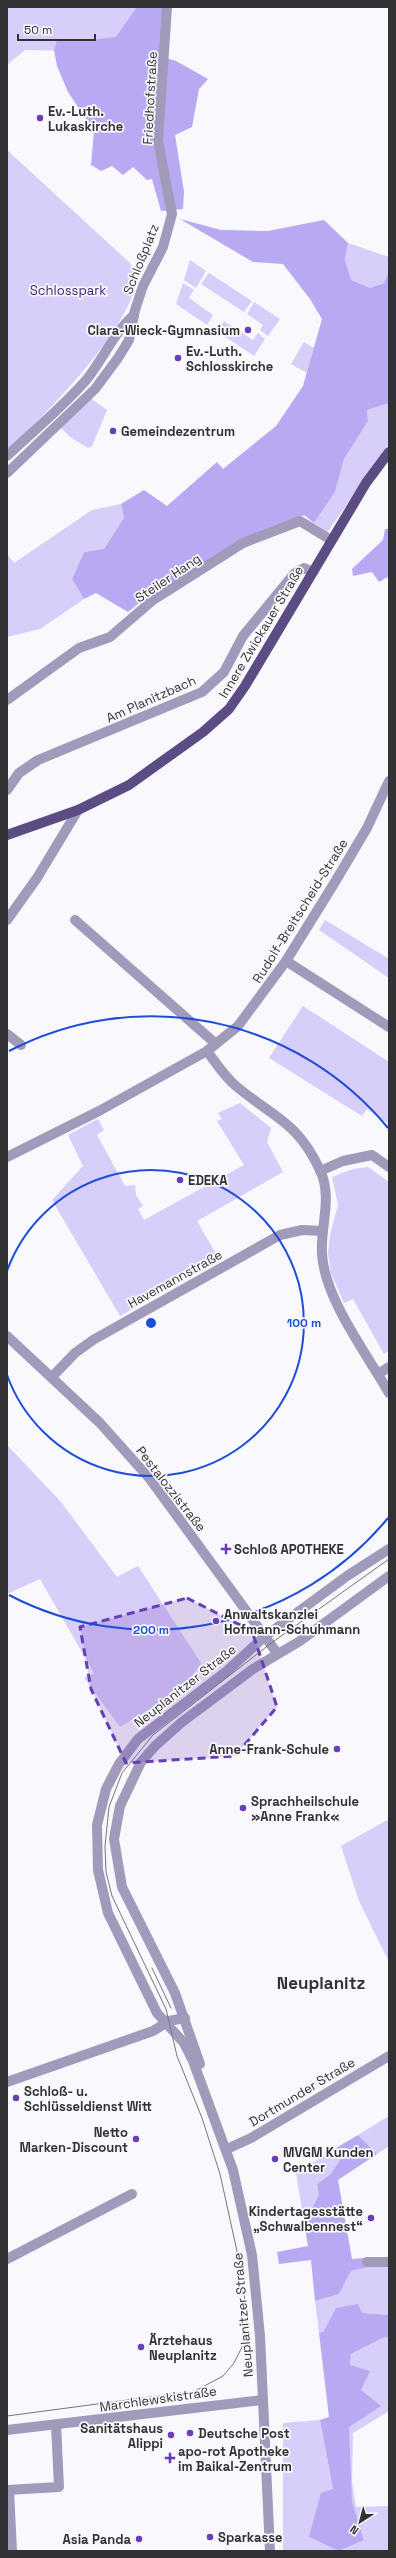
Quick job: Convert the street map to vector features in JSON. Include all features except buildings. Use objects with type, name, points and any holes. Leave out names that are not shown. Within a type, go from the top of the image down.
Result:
[{"type":"main road","name":"Innere Zwickauer Straße","points":[[7,835],[78,810],[129,785],[203,732],[229,709],[245,686],[366,483],[389,452]]},
{"type":"street","name":"Friedhofstraße","points":[[167,7],[158,142],[172,214]]},
{"type":"street","name":"Schloßplatz","points":[[7,473],[103,379],[126,347],[143,286],[163,247],[172,214]]},
{"type":"street","points":[[7,456],[86,380],[107,353],[124,323],[134,315]]},
{"type":"street","name":"Steiler Hang","points":[[7,700],[79,648],[110,637],[153,600],[243,543],[300,520],[331,540]]},
{"type":"street","name":"Am Planitzbach","points":[[7,790],[19,773],[38,760],[202,692],[224,672],[243,636],[294,574],[304,568],[312,572]]},
{"type":"street","name":"Rudolf-Breitscheid-Straße","points":[[7,1157],[99,1111],[207,1051],[238,1026],[286,961],[368,828],[389,780]]},
{"type":"street","points":[[7,920],[37,878],[78,810]]},
{"type":"street","points":[[75,920],[216,1044]]},
{"type":"street","points":[[286,961],[389,1026]]},
{"type":"street","points":[[7,1034],[21,1045]]},
{"type":"street","points":[[207,1051],[236,1086],[293,1128],[305,1142],[320,1171],[326,1202],[322,1254],[331,1288],[389,1393]]},
{"type":"street","points":[[320,1171],[343,1161],[372,1155],[389,1166]]},
{"type":"street","name":"Havemannstraße","points":[[52,1377],[75,1353],[93,1340],[280,1235],[302,1230],[323,1231]]},
{"type":"street","name":"Pestalozzistraße","points":[[7,1336],[100,1423],[150,1479],[264,1637]]},
{"type":"street","points":[[378,1374],[389,1367]]},
{"type":"street","name":"Neuplanitzer Straße","points":[[270,2551],[262,2355],[252,2255],[227,2149],[202,2083],[184,2043],[157,2013],[106,1907],[100,1884],[96,1842],[100,1806],[113,1774],[138,1739],[227,1671],[264,1637],[347,1576],[389,1549]]},
{"type":"street","name":"Neuplanitzer Straße","points":[[202,2083],[199,2059],[185,2018],[122,1887],[114,1839],[120,1806],[138,1766],[155,1746],[182,1722],[277,1652],[294,1644],[389,1576]]},
{"type":"street","points":[[264,1637],[277,1652]]},
{"type":"street","points":[[7,2082],[153,2031],[166,2022],[185,2018]]},
{"type":"street","name":"Dortmunder Straße","points":[[227,2149],[251,2138],[389,2056]]},
{"type":"street","points":[[7,2259],[132,2194]]},
{"type":"street","points":[[367,2262],[389,2262]]},
{"type":"street","name":"Marchlewskistraße","points":[[7,2430],[263,2400]]},
{"type":"street","points":[[12,2551],[8,2490],[59,2487],[56,2425]]},
{"type":"highlighted area","points":[[187,1598],[252,1631],[277,1707],[235,1756],[126,1763],[91,1689],[80,1627]]},
{"type":"green space","points":[[7,7],[160,7],[125,52],[25,50],[7,65]]},
{"type":"green space","name":"Schlosspark","points":[[7,150],[131,264],[135,285],[129,304],[117,326],[82,373],[7,451]]},
{"type":"green space","points":[[348,243],[389,257],[389,271],[384,283],[370,288],[351,280],[345,260]]},
{"type":"green space","points":[[190,260],[206,271],[196,288],[184,280]]},
{"type":"green space","points":[[209,273],[252,301],[244,312],[201,284]]},
{"type":"green space","points":[[183,283],[194,290],[189,298],[213,315],[207,325],[176,304]]},
{"type":"green space","points":[[254,302],[280,319],[268,336],[260,330],[263,325],[247,314]]},
{"type":"green space","points":[[224,321],[253,340],[258,333],[265,339],[254,356],[218,332]]},
{"type":"green space","points":[[304,342],[314,348],[307,373],[291,364]]},
{"type":"green space","points":[[90,398],[107,410],[92,446],[88,448],[70,437],[61,428]]},
{"type":"green space","points":[[389,403],[389,443],[327,533],[314,523],[335,492],[344,459],[368,421],[367,410]]},
{"type":"green space","points":[[121,504],[124,516],[104,549],[84,552],[72,579],[84,599],[40,629],[7,637],[7,554],[14,563],[92,510]]},
{"type":"green space","points":[[325,920],[389,959],[389,978],[319,930]]},
{"type":"green space","points":[[303,1006],[389,1062],[389,1124],[367,1109],[362,1116],[269,1058]]},
{"type":"green space","points":[[240,1103],[271,1128],[267,1142],[283,1172],[197,1221],[219,1259],[120,1316],[52,1200],[83,1166],[68,1135],[98,1119],[104,1130],[97,1135],[125,1186],[135,1185],[136,1195],[143,1206],[138,1209],[144,1220],[244,1165],[217,1121],[222,1119],[218,1113]]},
{"type":"green space","points":[[368,1167],[389,1182],[389,1351],[384,1354],[353,1299],[344,1303],[331,1273],[328,1254],[330,1235],[338,1205],[332,1177],[353,1169]]},
{"type":"green space","points":[[7,1445],[61,1502],[117,1577],[138,1566],[201,1663],[194,1674],[165,1700],[120,1727],[84,1678],[94,1673],[40,1579],[7,1594]]},
{"type":"green space","points":[[389,1819],[389,1962],[359,1901],[341,1846]]},
{"type":"green space","points":[[389,2116],[389,2146],[377,2154],[358,2135]]},
{"type":"green space","points":[[336,2148],[342,2157],[331,2174],[317,2184],[319,2195],[304,2222],[296,2173]]},
{"type":"green space","points":[[389,2266],[389,2315],[362,2313],[319,2333],[315,2301],[339,2294],[351,2271],[369,2267]]},
{"type":"green space","points":[[385,2337],[389,2338],[389,2411],[353,2433],[352,2482],[356,2507],[389,2506],[389,2551],[340,2551],[364,2540],[352,2501],[350,2482],[349,2427],[361,2390],[350,2365],[351,2354]]},
{"type":"green space","points":[[320,2420],[333,2489],[309,2537],[339,2551],[283,2551],[283,2423]]},
{"type":"shaded area","points":[[137,7],[164,7],[162,57],[176,61],[208,79],[199,89],[192,127],[175,135],[184,192],[183,209],[161,211],[152,179],[147,180],[133,167],[123,175],[112,166],[101,171],[91,165],[94,131],[68,92],[57,66],[54,50],[57,40],[81,41],[116,37]]},
{"type":"shaded area","points":[[180,219],[221,230],[268,231],[324,220],[348,243],[345,260],[351,280],[370,288],[384,283],[389,271],[389,403],[367,410],[368,421],[344,459],[335,492],[314,523],[304,515],[244,542],[149,595],[128,612],[96,593],[84,599],[72,579],[84,552],[104,549],[124,517],[121,504],[144,490],[167,506],[217,462],[223,469],[276,426],[303,386],[322,319],[310,299],[283,264],[253,262]]},
{"type":"shaded area","points":[[385,529],[389,529],[389,576],[379,582],[372,572],[353,576],[352,569],[383,540]]},
{"type":"shaded area","points":[[358,2135],[377,2154],[338,2180],[352,2259],[365,2258],[369,2267],[351,2271],[339,2294],[315,2301],[311,2260],[279,2264],[277,2252],[308,2246],[304,2222],[319,2195],[317,2184],[331,2174],[342,2157],[336,2148]]},
{"type":"shaded area","points":[[358,2304],[362,2313],[389,2315],[389,2338],[385,2337],[351,2354],[350,2365],[370,2371],[361,2390],[381,2406],[349,2427],[352,2501],[364,2540],[339,2551],[309,2537],[321,2493],[333,2489],[320,2420],[329,2417],[319,2333],[324,2331],[336,2308]]},
{"type":"tram line","points":[[7,2416],[195,2391],[223,2376],[234,2363],[243,2345],[247,2322],[242,2274],[220,2174],[202,2118],[177,2056],[166,2009],[112,1896],[106,1872],[105,1846],[109,1807],[122,1773],[153,1735],[270,1644],[389,1559]]},
{"type":"tram line","points":[[152,1968],[171,2008]]},
{"type":"place","name":"Ev.-Luth. Lukaskirche","points":[[40,118]]},
{"type":"place","name":"Clara-Wieck-Gymnasium","points":[[248,330]]},
{"type":"place","name":"Ev.-Luth. Schlosskirche","points":[[178,358]]},
{"type":"place","name":"Gemeindezentrum","points":[[113,431]]},
{"type":"place","name":"EDEKA","points":[[180,1180]]},
{"type":"place","name":"Schloß APOTHEKE","points":[[226,1549]]},
{"type":"place","name":"Anwaltskanzlei Hofmann-Schuhmann","points":[[216,1621]]},
{"type":"place","name":"Anne-Frank-Schule","points":[[337,1749]]},
{"type":"place","name":"Sprachheilschule »Anne Frank«","points":[[243,1808]]},
{"type":"place","name":"Schloß- u. Schlüsseldienst Witt","points":[[16,2098]]},
{"type":"place","name":"Netto Marken-Discount","points":[[136,2139]]},
{"type":"place","name":"MVGM Kunden Center","points":[[275,2159]]},
{"type":"place","name":"Kindertagesstätte „Schwalbennest“","points":[[371,2218]]},
{"type":"place","name":"Ärztehaus Neuplanitz","points":[[141,2347]]},
{"type":"place","name":"Deutsche Post","points":[[190,2433]]},
{"type":"place","name":"Sanitätshaus Alippi","points":[[171,2435]]},
{"type":"place","name":"apo-rot Apotheke im Baikal-Zentrum","points":[[170,2458]]},
{"type":"place","name":"Sparkasse","points":[[210,2537]]},
{"type":"place","name":"Asia Panda","points":[[139,2539]]},
{"type":"district","name":"Neuplanitz","points":[[321,1983]]}]
